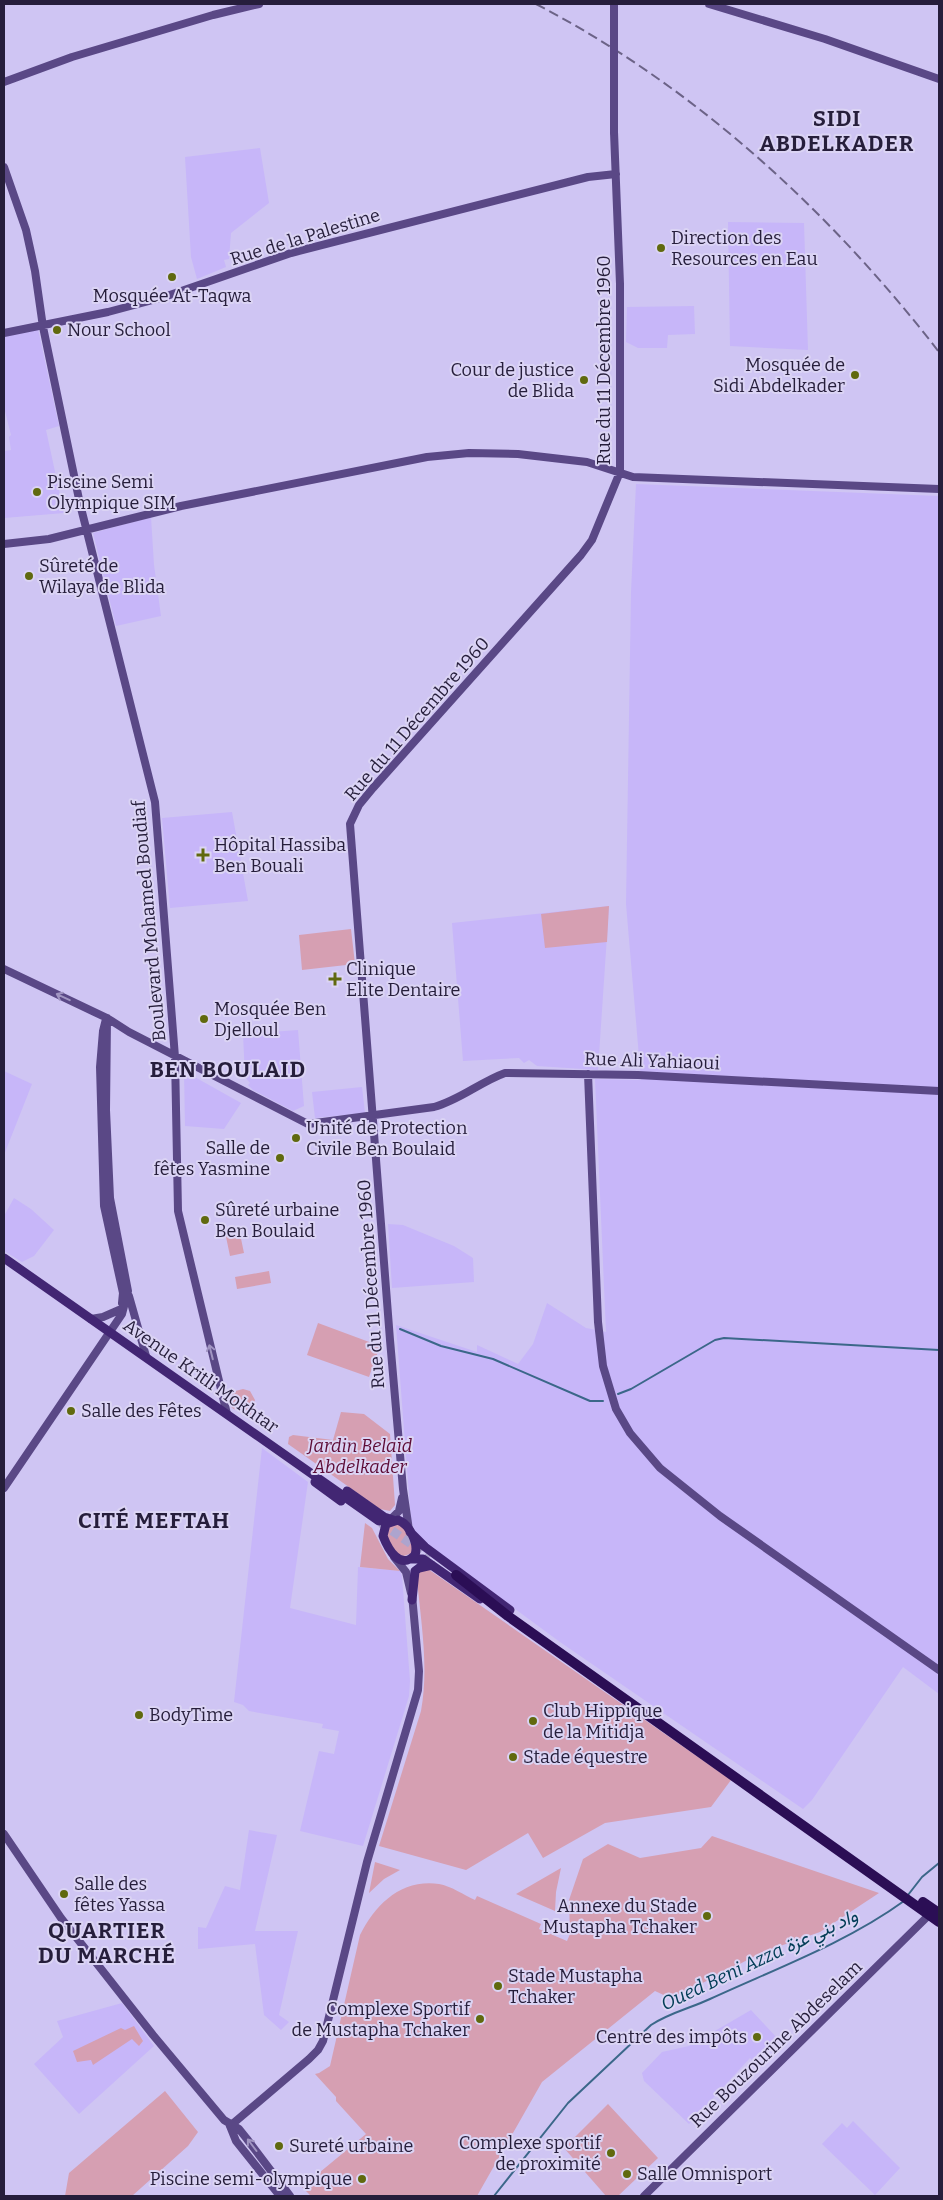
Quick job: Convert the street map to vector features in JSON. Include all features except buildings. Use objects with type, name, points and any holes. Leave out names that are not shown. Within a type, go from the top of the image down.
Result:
[{"type":"highway","points":[[456,1576],[915,1900],[936,1918]]},
{"type":"main road","points":[[4,82],[72,57],[221,12],[259,4]]},
{"type":"main road","name":"Rue du 11 Décembre 1960","points":[[410,1532],[403,1489],[350,832],[352,816],[378,783],[582,555],[592,540],[620,472],[620,284],[614,132],[614,4]]},
{"type":"main road","points":[[709,4],[825,39],[939,79]]},
{"type":"main road","name":"Boulevard Mohamed Boudiaf","points":[[4,167],[25,224],[35,271],[43,327],[87,530],[155,802],[175,1057],[178,1211],[227,1414]]},
{"type":"main road","name":"Rue de la Palestine","points":[[4,333],[43,327],[164,297],[292,253],[379,229],[588,177],[616,174]]},
{"type":"main road","points":[[4,544],[49,539],[181,506],[427,457],[469,453],[518,454],[587,462],[633,477],[939,489]]},
{"type":"main road","name":"Rue Ali Yahiaoui","points":[[4,969],[107,1018],[128,1032],[175,1057],[308,1124],[373,1116],[447,1103],[491,1078],[505,1073],[588,1074],[939,1090]]},
{"type":"main road","points":[[107,1018],[106,1110],[110,1198],[128,1291],[146,1356]]},
{"type":"main road","points":[[4,1488],[107,1330],[118,1310],[123,1293],[104,1206],[100,1110],[103,1031],[107,1018]]},
{"type":"main road","points":[[588,1074],[598,1322],[603,1366],[616,1409],[630,1433],[660,1468],[720,1516],[939,1670]]},
{"type":"main road","name":"Avenue Kritli Mokhtar","points":[[4,1258],[296,1462]]},
{"type":"main road","points":[[107,1330],[122,1312],[128,1291]]},
{"type":"main road","points":[[91,1319],[103,1317],[118,1310]]},
{"type":"main road","points":[[296,1462],[326,1476],[387,1521],[402,1522],[425,1547],[509,1613]]},
{"type":"main road","points":[[296,1462],[314,1482],[372,1524],[383,1536],[406,1572],[412,1600]]},
{"type":"main road","name":"Rue du 11 Décembre 1960","points":[[387,1521],[401,1507],[403,1489]]},
{"type":"main road","points":[[383,1536],[387,1521]]},
{"type":"main road","points":[[230,2126],[309,2059],[318,2050],[323,2041],[367,1862],[418,1690],[419,1671],[412,1600],[411,1559],[415,1554],[416,1546],[410,1532]]},
{"type":"main road","points":[[394,1556],[400,1560],[423,1559],[431,1561],[456,1576]]},
{"type":"main road","points":[[431,1561],[509,1613]]},
{"type":"main road","points":[[412,1600],[415,1571],[431,1561]]},
{"type":"main road","points":[[4,1834],[61,1918],[171,2057],[230,2126],[236,2142],[280,2196]]},
{"type":"main road","name":"Rue Bouzourine Abdeselam","points":[[644,2196],[936,1918]]},
{"type":"main road","points":[[230,2126],[239,2130],[248,2139],[290,2196]]},
{"type":"shaded area","points":[[260,148],[269,203],[231,233],[229,259],[224,260],[226,267],[197,279],[191,257],[185,157]]},
{"type":"shaded area","points":[[728,222],[804,223],[808,350],[730,346]]},
{"type":"shaded area","points":[[694,306],[695,334],[668,335],[667,348],[638,348],[626,342],[627,307]]},
{"type":"shaded area","points":[[38,329],[59,426],[46,430],[64,513],[4,518],[4,451],[11,450],[9,437],[11,435],[4,407],[4,337]]},
{"type":"shaded area","points":[[636,484],[939,496],[939,1694],[903,1667],[812,1800],[803,1809],[560,1642],[428,1545],[416,1533],[411,1521],[396,1325],[477,1352],[477,1345],[518,1364],[533,1344],[547,1303],[586,1328],[606,1332],[595,1079],[641,1080],[626,904],[631,592]]},
{"type":"shaded area","points":[[151,517],[154,565],[161,616],[116,626],[93,533]]},
{"type":"shaded area","name":"Hôpital Hassiba Ben Bouali","points":[[232,812],[248,901],[170,908],[162,818]]},
{"type":"shaded area","points":[[609,906],[598,1070],[537,1066],[529,1060],[524,1063],[519,1058],[463,1061],[452,923]]},
{"type":"shaded area","points":[[298,1030],[304,1106],[293,1111],[253,1090],[248,1085],[250,1083],[245,1077],[243,1034]]},
{"type":"shaded area","points":[[4,1071],[32,1084],[4,1155]]},
{"type":"shaded area","points":[[184,1071],[241,1103],[224,1129],[185,1126]]},
{"type":"shaded area","points":[[362,1087],[365,1113],[315,1118],[312,1092]]},
{"type":"shaded area","points":[[14,1198],[31,1209],[54,1230],[34,1256],[22,1262],[4,1251],[4,1216]]},
{"type":"shaded area","points":[[388,1224],[403,1225],[454,1246],[473,1258],[474,1282],[392,1288]]},
{"type":"shaded area","points":[[262,1448],[308,1482],[290,1608],[356,1625],[358,1567],[400,1571],[402,1576],[410,1681],[409,1696],[363,1846],[300,1831],[319,1751],[334,1754],[339,1731],[322,1728],[323,1724],[249,1711],[243,1705],[234,1702]]},
{"type":"shaded area","points":[[249,1830],[277,1835],[255,1931],[298,1931],[279,2015],[289,2022],[281,2030],[264,2015],[255,1944],[198,1949],[198,1927],[206,1928],[225,1886],[240,1890]]},
{"type":"shaded area","points":[[122,2003],[154,2046],[79,2114],[34,2064],[63,2037],[57,2021]]},
{"type":"shaded area","points":[[751,2010],[778,2039],[753,2061],[750,2058],[689,2124],[644,2081],[642,2073],[662,2052],[689,2046]]},
{"type":"shaded area","points":[[853,2121],[900,2168],[875,2195],[822,2144],[842,2123],[847,2128]]},
{"type":"green space","points":[[609,906],[607,942],[545,948],[541,914]]},
{"type":"green space","points":[[351,929],[355,964],[302,970],[299,935]]},
{"type":"green space","points":[[239,1229],[244,1253],[230,1256],[225,1232]]},
{"type":"green space","points":[[269,1271],[271,1283],[237,1289],[235,1277]]},
{"type":"green space","points":[[318,1323],[380,1346],[369,1377],[307,1355]]},
{"type":"green space","points":[[243,1389],[250,1391],[255,1400],[250,1417],[232,1408],[226,1398],[228,1393]]},
{"type":"green space","name":"Jardin Belaïd Abdelkader","points":[[341,1412],[364,1414],[390,1434],[395,1505],[390,1511],[380,1509],[288,1444],[289,1437],[293,1435],[333,1440]]},
{"type":"green space","points":[[365,1523],[372,1528],[388,1559],[400,1571],[360,1567]]},
{"type":"green space","points":[[395,1523],[400,1525],[409,1535],[412,1543],[412,1553],[404,1556],[397,1554],[387,1539],[386,1529]]},
{"type":"green space","name":"Club Hippique de la Mitidja","points":[[428,1569],[731,1780],[711,1807],[605,1823],[543,1858],[528,1833],[466,1870],[379,1846],[421,1711],[424,1662],[417,1579],[419,1572]]},
{"type":"green space","name":"Complexe Sportif de Mustapha Tchaker","points":[[712,1836],[879,1893],[820,1932],[763,1952],[683,1993],[668,1997],[655,1991],[542,2082],[477,2196],[311,2196],[302,2187],[366,2134],[315,2074],[330,2066],[360,1935],[374,1913],[391,1896],[402,1890],[425,1883],[444,1885],[475,1900],[477,1896],[541,1924],[539,1929],[567,1941],[570,1934],[569,1900],[583,1859],[608,1844],[640,1858],[701,1848]]},
{"type":"green space","points":[[375,1862],[400,1870],[384,1879],[369,1893]]},
{"type":"green space","points":[[561,1868],[556,1892],[555,1911],[516,1894]]},
{"type":"green space","points":[[134,2026],[143,2041],[139,2046],[132,2039],[93,2065],[91,2060],[77,2062],[73,2051],[121,2028],[125,2030]]},
{"type":"green space","points":[[165,2091],[198,2132],[188,2146],[132,2196],[65,2196],[69,2173]]},
{"type":"green space","name":"Complexe sportif de proximité","points":[[608,2104],[658,2158],[618,2196],[606,2196],[564,2148]]},
{"type":"waterway","points":[[400,1329],[441,1346],[493,1359],[590,1401],[603,1401]]},
{"type":"waterway","points":[[618,1394],[631,1389],[715,1340],[724,1338],[939,1350]]},
{"type":"waterway","name":"Oued Beni Azza واد بني عزة","points":[[908,1895],[922,1877],[939,1863]]},
{"type":"waterway","name":"Oued Beni Azza واد بني عزة","points":[[494,2196],[568,2103],[651,2025],[665,2017],[703,2002],[834,1943],[882,1916],[904,1901]]},
{"type":"tunnel","points":[[381,1523],[430,1557]]},
{"type":"railway","points":[[536,4],[594,37],[651,73],[756,156],[805,201],[852,249],[939,352]]},
{"type":"place","name":"Direction des Resources en Eau","points":[[661,248]]},
{"type":"place","name":"Mosquée At-Taqwa","points":[[172,277]]},
{"type":"place","name":"Nour School","points":[[57,330]]},
{"type":"place","name":"Mosquée de Sidi Abdelkader","points":[[855,375]]},
{"type":"place","name":"Cour de justice de Blida","points":[[584,380]]},
{"type":"place","name":"Piscine Semi Olympique SIM","points":[[37,492]]},
{"type":"place","name":"Sûreté de Wilaya de Blida","points":[[29,576]]},
{"type":"place","name":"Hôpital Hassiba Ben Bouali","points":[[203,855]]},
{"type":"place","name":"Clinique Elite Dentaire","points":[[335,979]]},
{"type":"place","name":"Mosquée Ben Djelloul","points":[[204,1019]]},
{"type":"place","name":"Unité de Protection Civile Ben Boulaid","points":[[296,1138]]},
{"type":"place","name":"Salle de fêtes Yasmine","points":[[280,1158]]},
{"type":"place","name":"Sûreté urbaine Ben Boulaid","points":[[205,1220]]},
{"type":"place","name":"Salle des Fêtes","points":[[71,1411]]},
{"type":"place","name":"BodyTime","points":[[139,1715]]},
{"type":"place","name":"Club Hippique de la Mitidja","points":[[533,1721]]},
{"type":"place","name":"Stade équestre","points":[[513,1757]]},
{"type":"place","name":"Salle des fêtes Yassa","points":[[64,1894]]},
{"type":"place","name":"Annexe du Stade Mustapha Tchaker","points":[[707,1916]]},
{"type":"place","name":"Stade Mustapha Tchaker","points":[[498,1986]]},
{"type":"place","name":"Complexe Sportif de Mustapha Tchaker","points":[[480,2019]]},
{"type":"place","name":"Centre des impôts","points":[[757,2037]]},
{"type":"place","name":"Sureté urbaine","points":[[279,2146]]},
{"type":"place","name":"Complexe sportif de proximité","points":[[611,2153]]},
{"type":"place","name":"Salle Omnisport","points":[[627,2174]]},
{"type":"place","name":"Piscine semi-olympique","points":[[362,2179]]},
{"type":"district","name":"SIDI ABDELKADER","points":[[837,130]]},
{"type":"district","name":"BEN BOULAID","points":[[228,1069]]},
{"type":"district","name":"CITÉ MEFTAH","points":[[154,1520]]},
{"type":"district","name":"QUARTIER DU MARCHÉ","points":[[107,1942]]}]
